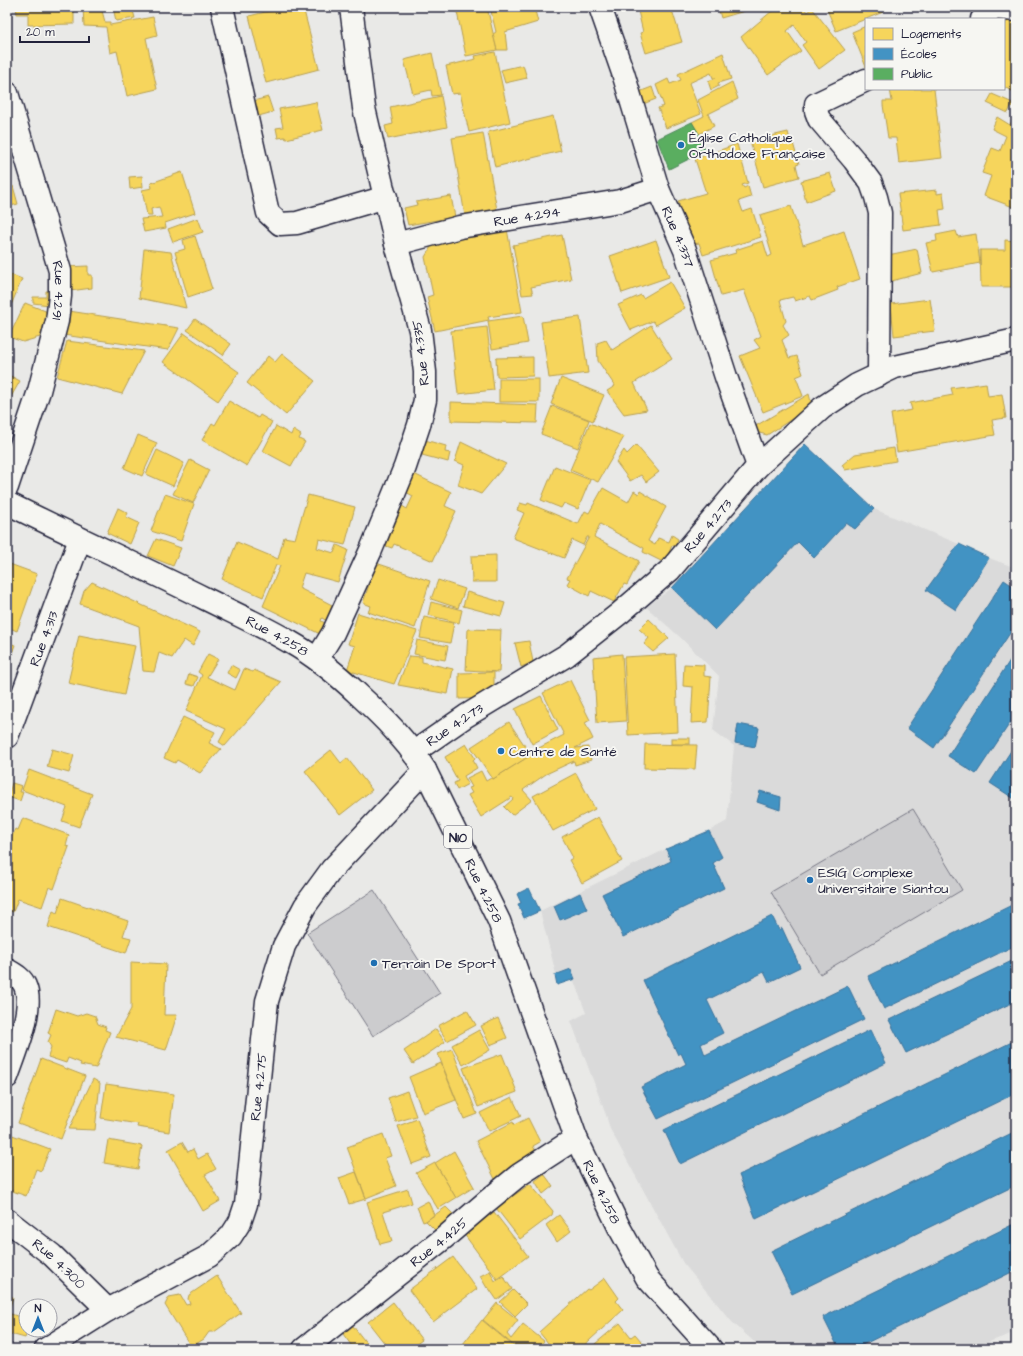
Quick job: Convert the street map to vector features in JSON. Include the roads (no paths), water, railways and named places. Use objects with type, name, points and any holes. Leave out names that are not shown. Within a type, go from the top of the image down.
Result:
[{"type":"main road","points":[[222,7],[268,213],[280,224],[297,223],[386,197]]},
{"type":"main road","name":"Rue 4.335","points":[[317,659],[333,633],[371,550],[407,460],[419,425],[425,400],[425,372],[420,330],[396,244],[364,108],[351,7]]},
{"type":"main road","name":"Rue 4.337","points":[[600,7],[623,73],[658,189],[685,250],[726,377],[758,466]]},
{"type":"main road","points":[[989,11],[1016,10]]},
{"type":"main road","points":[[865,80],[816,104],[816,111],[819,118],[871,183],[880,213],[880,375]]},
{"type":"main road","name":"Rue 4.291","points":[[7,93],[60,271],[60,296],[57,320],[39,391],[7,487]]},
{"type":"main road","name":"Rue 4.294","points":[[396,244],[460,227],[620,201],[658,189]]},
{"type":"main road","name":"Rue 4.273","points":[[419,761],[466,716],[567,655],[620,613],[670,570],[758,466],[822,408],[857,385],[895,367],[1016,340]]},
{"type":"main road","name":"Rue 4.258","points":[[7,504],[155,573],[290,642],[317,659],[342,680],[382,717],[419,761],[498,921],[576,1138],[619,1227],[647,1278],[712,1349]]},
{"type":"main road","name":"Rue 4.313","points":[[7,737],[80,539]]},
{"type":"main road","name":"Rue 4.275","points":[[46,1349],[108,1310],[209,1256],[231,1236],[240,1222],[246,1204],[267,1001],[284,946],[305,906],[332,869],[419,761]]},
{"type":"main road","points":[[7,970],[17,975],[25,986],[28,999],[25,1026],[7,1077]]},
{"type":"main road","name":"Rue 4.425","points":[[304,1349],[444,1238],[514,1180],[576,1138]]},
{"type":"main road","name":"Rue 4.300","points":[[7,1220],[52,1255],[108,1310]]},
{"type":"place","name":"Église Catholique Orthodoxe Française","points":[[681,145]]},
{"type":"place","name":"Centre de Santé","points":[[501,751]]},
{"type":"place","name":"ESIG Complexe Universitaire Siantou","points":[[810,880]]},
{"type":"place","name":"Terrain De Sport","points":[[374,963]]}]
